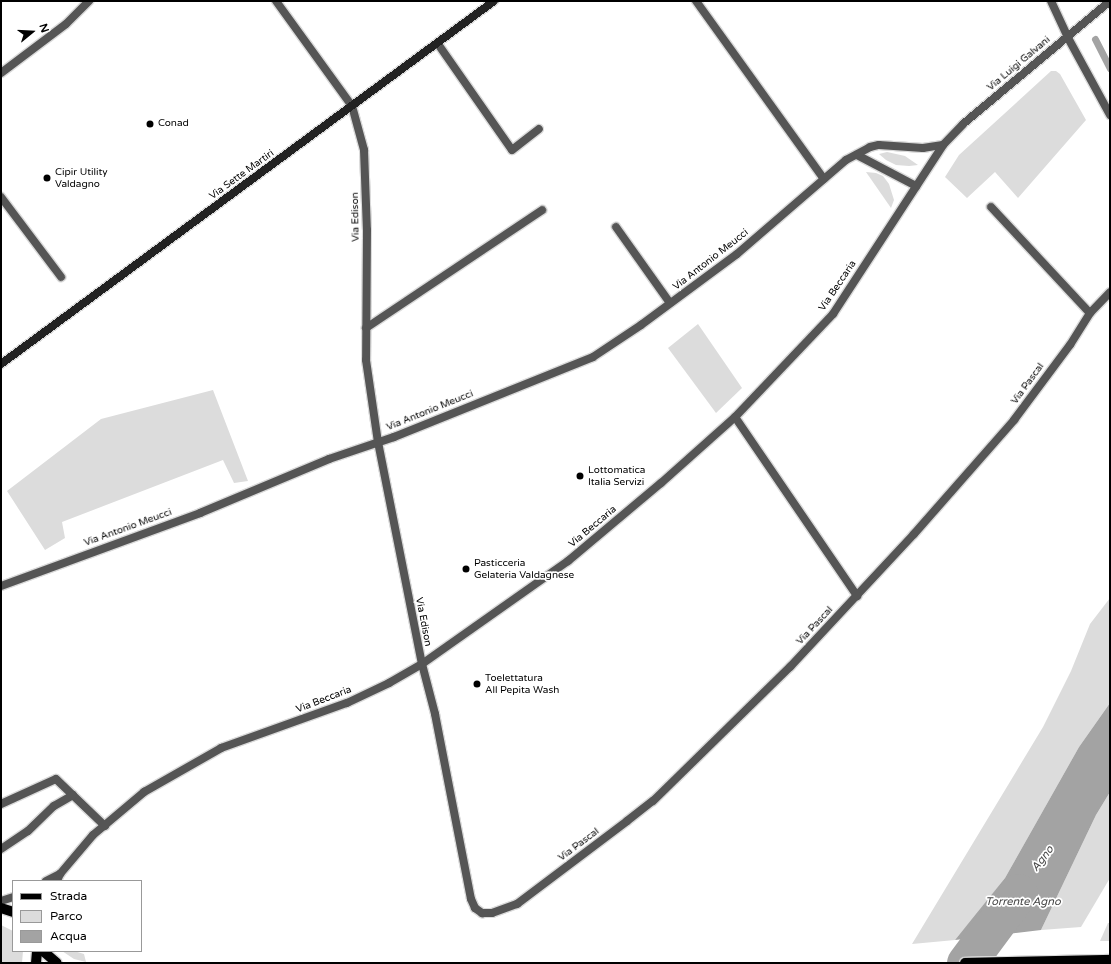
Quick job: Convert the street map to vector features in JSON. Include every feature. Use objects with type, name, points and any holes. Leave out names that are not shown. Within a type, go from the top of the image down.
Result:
[{"type":"main road","name":"Via Sette Martiri","points":[[1,364],[438,44],[494,1]]},
{"type":"main road","points":[[1,908],[12,912]]},
{"type":"main road","points":[[36,963],[37,952]]},
{"type":"main road","points":[[44,952],[57,963]]},
{"type":"main road","points":[[965,963],[1050,963],[1110,960]]},
{"type":"street","points":[[1,73],[66,24],[89,1]]},
{"type":"street","points":[[276,1],[352,106]]},
{"type":"street","points":[[696,1],[824,179]]},
{"type":"street","points":[[1051,1],[1067,36],[1110,115]]},
{"type":"street","name":"Via Luigi Galvani","points":[[943,145],[964,124],[1067,36],[1110,2]]},
{"type":"street","points":[[438,44],[512,150],[539,129]]},
{"type":"street","name":"Via Edison","points":[[352,106],[364,150],[367,230],[366,360],[378,442],[422,664],[432,701],[471,899],[475,908],[482,913]]},
{"type":"street","name":"Via Antonio Meucci","points":[[1,586],[200,513],[329,458],[378,442],[593,356],[670,303],[737,254],[846,160],[870,147],[879,145],[923,148],[943,145]]},
{"type":"street","name":"Via Beccaria","points":[[49,880],[59,877],[93,835],[144,792],[221,748],[347,704],[422,664],[568,561],[661,483],[735,417],[833,314],[943,145]]},
{"type":"street","points":[[857,155],[916,186]]},
{"type":"street","points":[[1,197],[4,206],[61,277]]},
{"type":"street","points":[[991,207],[1090,313]]},
{"type":"street","points":[[366,328],[542,210]]},
{"type":"street","points":[[616,227],[670,303]]},
{"type":"street","name":"Via Pascal","points":[[482,913],[492,913],[517,904],[653,801],[790,668],[857,596],[1014,420],[1070,345],[1090,313],[1110,292]]},
{"type":"street","points":[[735,417],[857,596]]},
{"type":"street","points":[[1,804],[56,779],[105,826]]},
{"type":"street","points":[[1,848],[28,831],[54,806],[73,795]]},
{"type":"street","points":[[1,901],[12,897]]},
{"type":"green space","points":[[1051,71],[1056,71],[1060,74],[1086,120],[1018,198],[995,172],[967,198],[945,177],[959,155]]},
{"type":"green space","points":[[887,152],[905,156],[918,165],[896,165],[886,160],[879,154]]},
{"type":"green space","points":[[866,172],[876,173],[883,176],[889,184],[894,200],[891,208]]},
{"type":"green space","points":[[698,324],[742,388],[716,413],[668,348]]},
{"type":"green space","points":[[213,390],[248,481],[234,483],[223,460],[62,522],[65,538],[45,550],[7,491],[101,419]]},
{"type":"green space","points":[[1110,598],[1110,703],[1079,747],[1005,878],[976,915],[955,940],[912,944],[1043,727],[1071,671],[1090,624]]},
{"type":"green space","points":[[1110,792],[1110,878],[1081,927],[1041,930],[1096,815]]},
{"type":"green space","points":[[1108,923],[1110,923],[1110,941],[1100,941]]},
{"type":"green space","points":[[1,925],[12,930],[12,952],[23,952],[22,963],[1,963]]},
{"type":"green space","points":[[64,952],[77,952],[84,954],[86,962],[74,959]]},
{"type":"water","name":"Torrente Agno","points":[[1110,703],[1110,792],[1096,815],[1041,930],[955,940],[1005,878],[1079,747]]},
{"type":"waterway","points":[[1095,39],[1110,68]]},
{"type":"waterway","name":"Agno","points":[[966,963],[1018,893]]},
{"type":"place","name":"Conad","points":[[150,124]]},
{"type":"place","name":"Cipir Utility Valdagno","points":[[47,178]]},
{"type":"place","name":"Lottomatica Italia Servizi","points":[[580,476]]},
{"type":"place","name":"Pasticceria Gelateria Valdagnese","points":[[466,569]]},
{"type":"place","name":"Toelettatura All Pepita Wash","points":[[477,684]]}]
